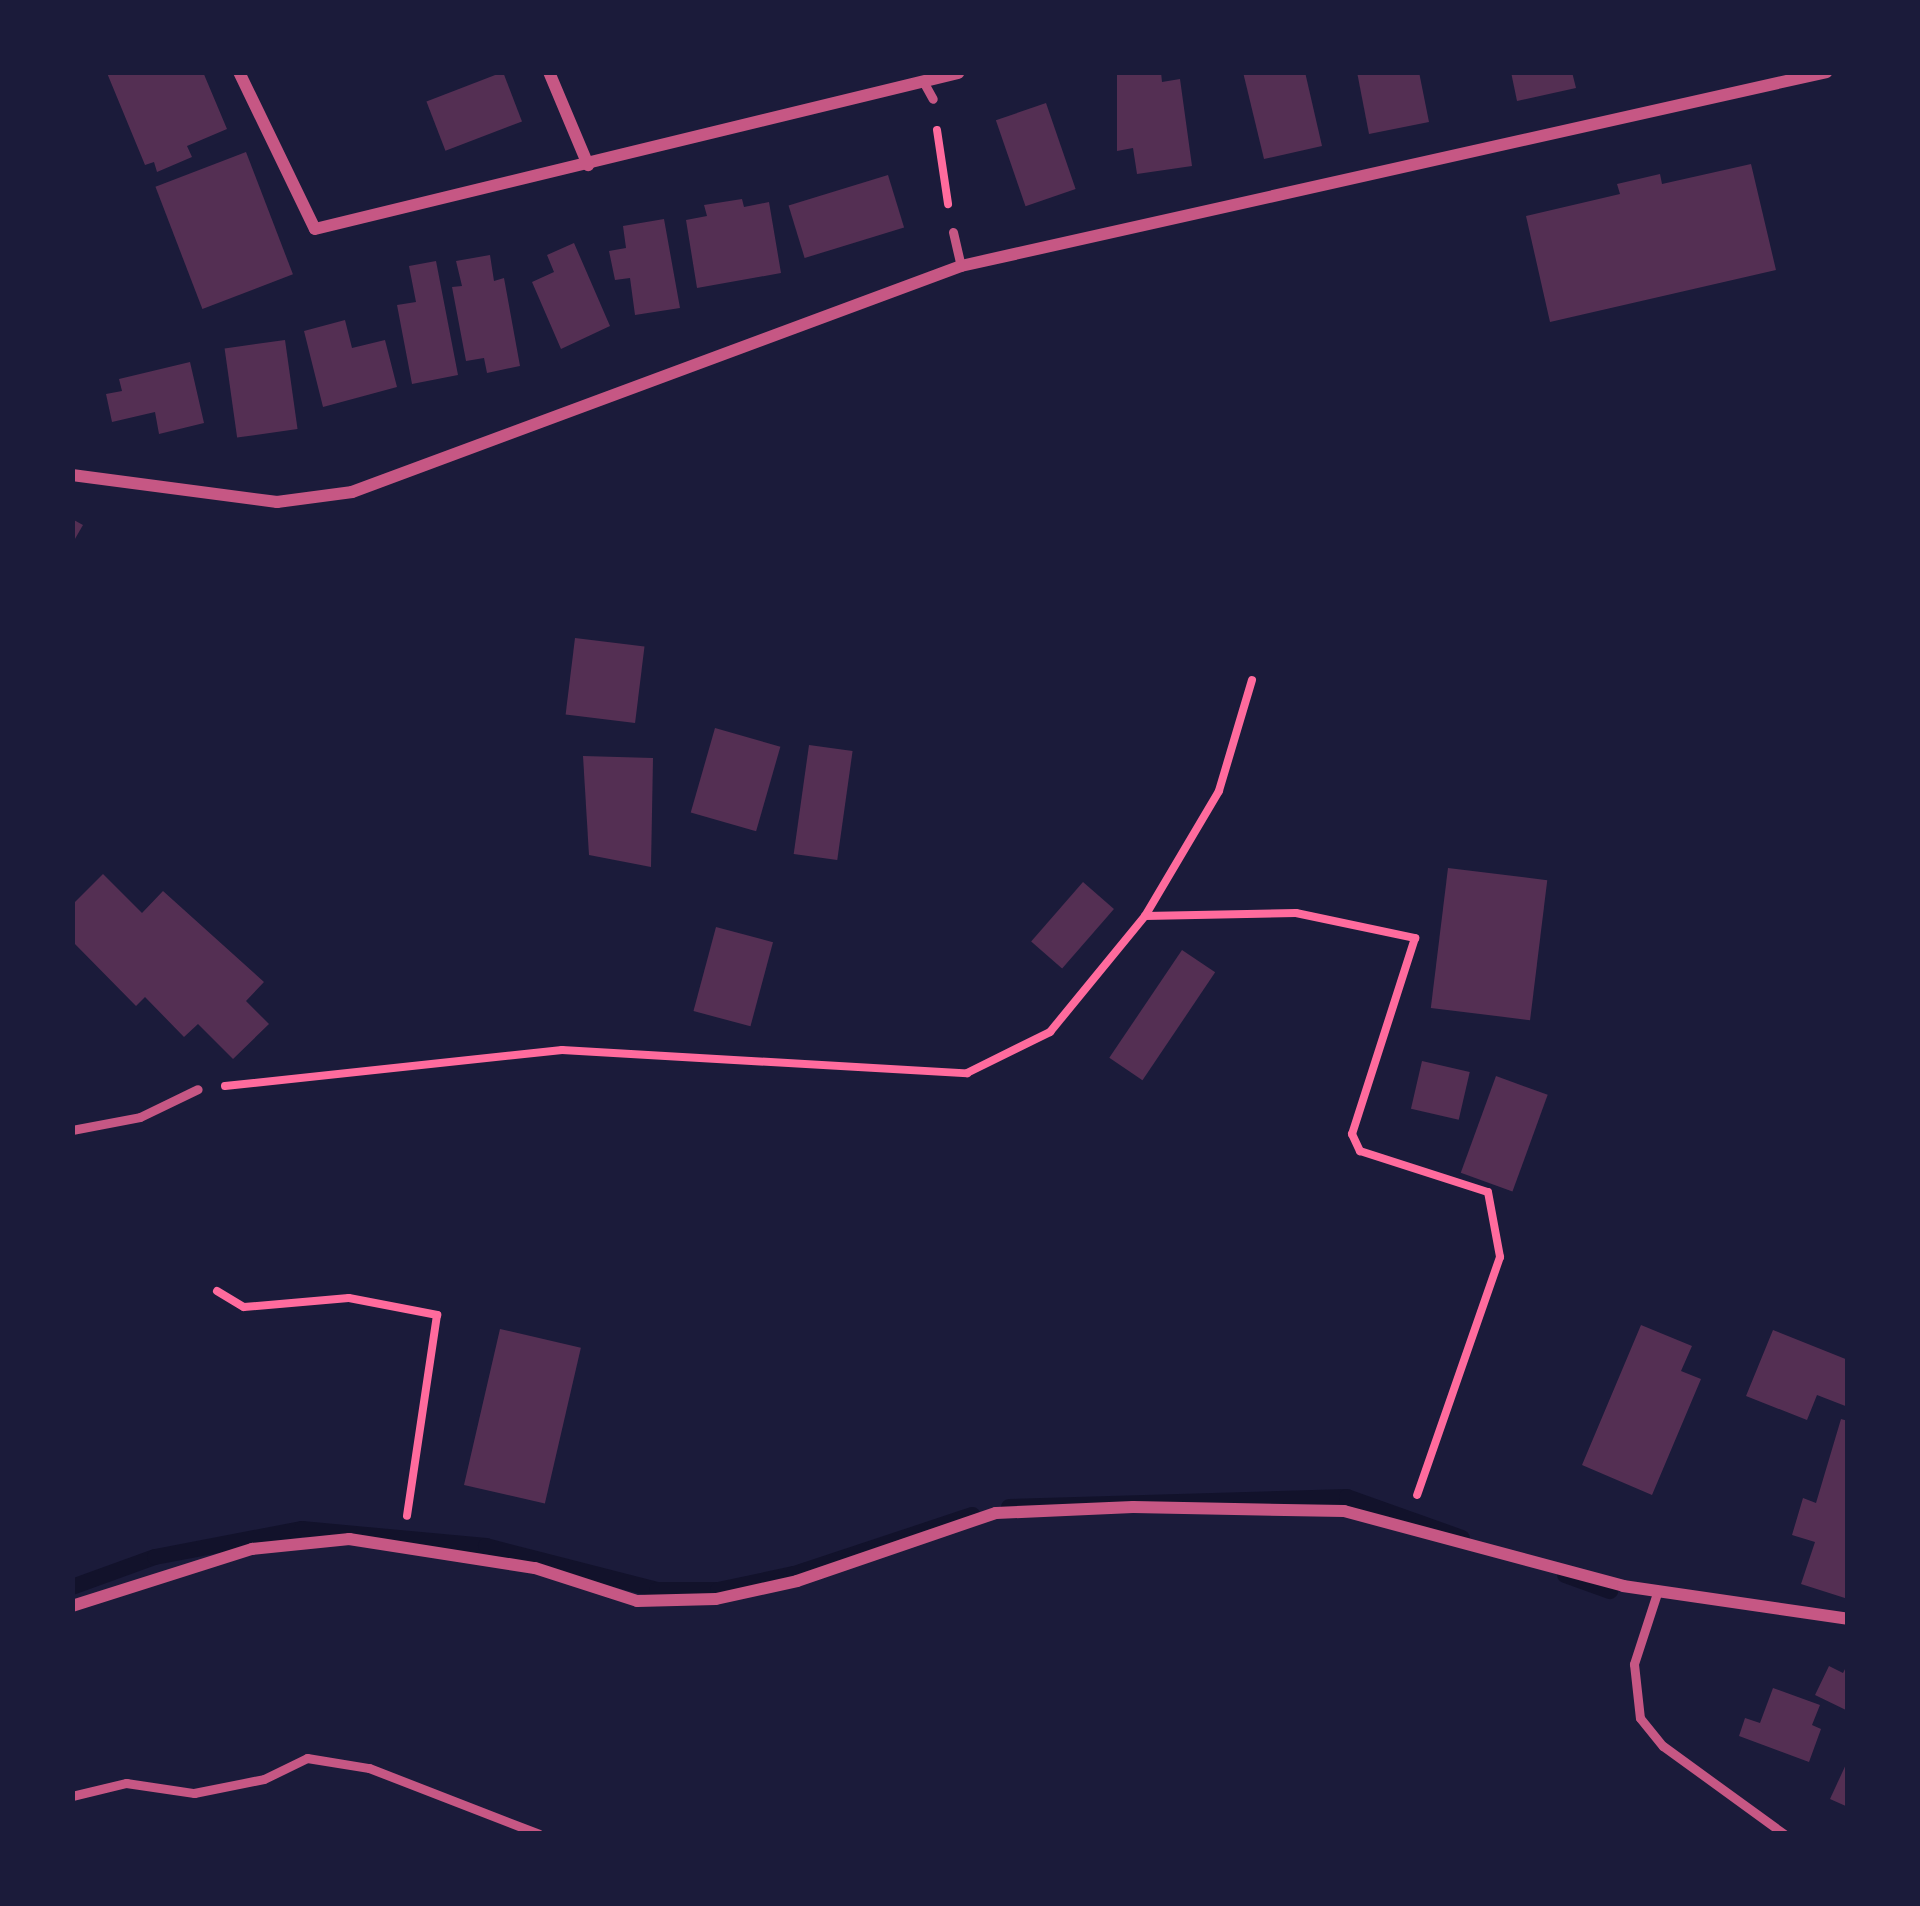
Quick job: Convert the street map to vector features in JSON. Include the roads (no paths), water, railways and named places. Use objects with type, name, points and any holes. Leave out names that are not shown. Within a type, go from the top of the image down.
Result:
[{"type":"street","points":[[238,72],[315,229],[958,72]]},
{"type":"street","points":[[548,72],[588,165]]},
{"type":"street","points":[[72,475],[278,502],[352,492],[961,266],[1827,72]]},
{"type":"street","points":[[72,1606],[252,1549],[350,1539],[535,1568],[638,1601],[716,1599],[797,1581],[996,1513],[1344,1511],[1404,1531],[1658,1590],[1848,1619]]},
{"type":"lane","points":[[925,83],[933,99]]},
{"type":"lane","points":[[952,232],[961,266]]},
{"type":"lane","points":[[72,1130],[140,1117],[198,1089]]},
{"type":"lane","points":[[1658,1590],[1634,1664],[1640,1718],[1663,1746],[1784,1834]]},
{"type":"lane","points":[[72,1796],[126,1783],[194,1793],[264,1779],[308,1758],[369,1768],[539,1834]]},
{"type":"waterway","points":[[1009,1507],[1347,1497],[1462,1538]]},
{"type":"waterway","points":[[72,1587],[155,1557],[302,1529],[486,1546],[657,1590],[718,1590],[794,1574],[972,1515]]},
{"type":"waterway","points":[[1565,1575],[1610,1591]]}]
